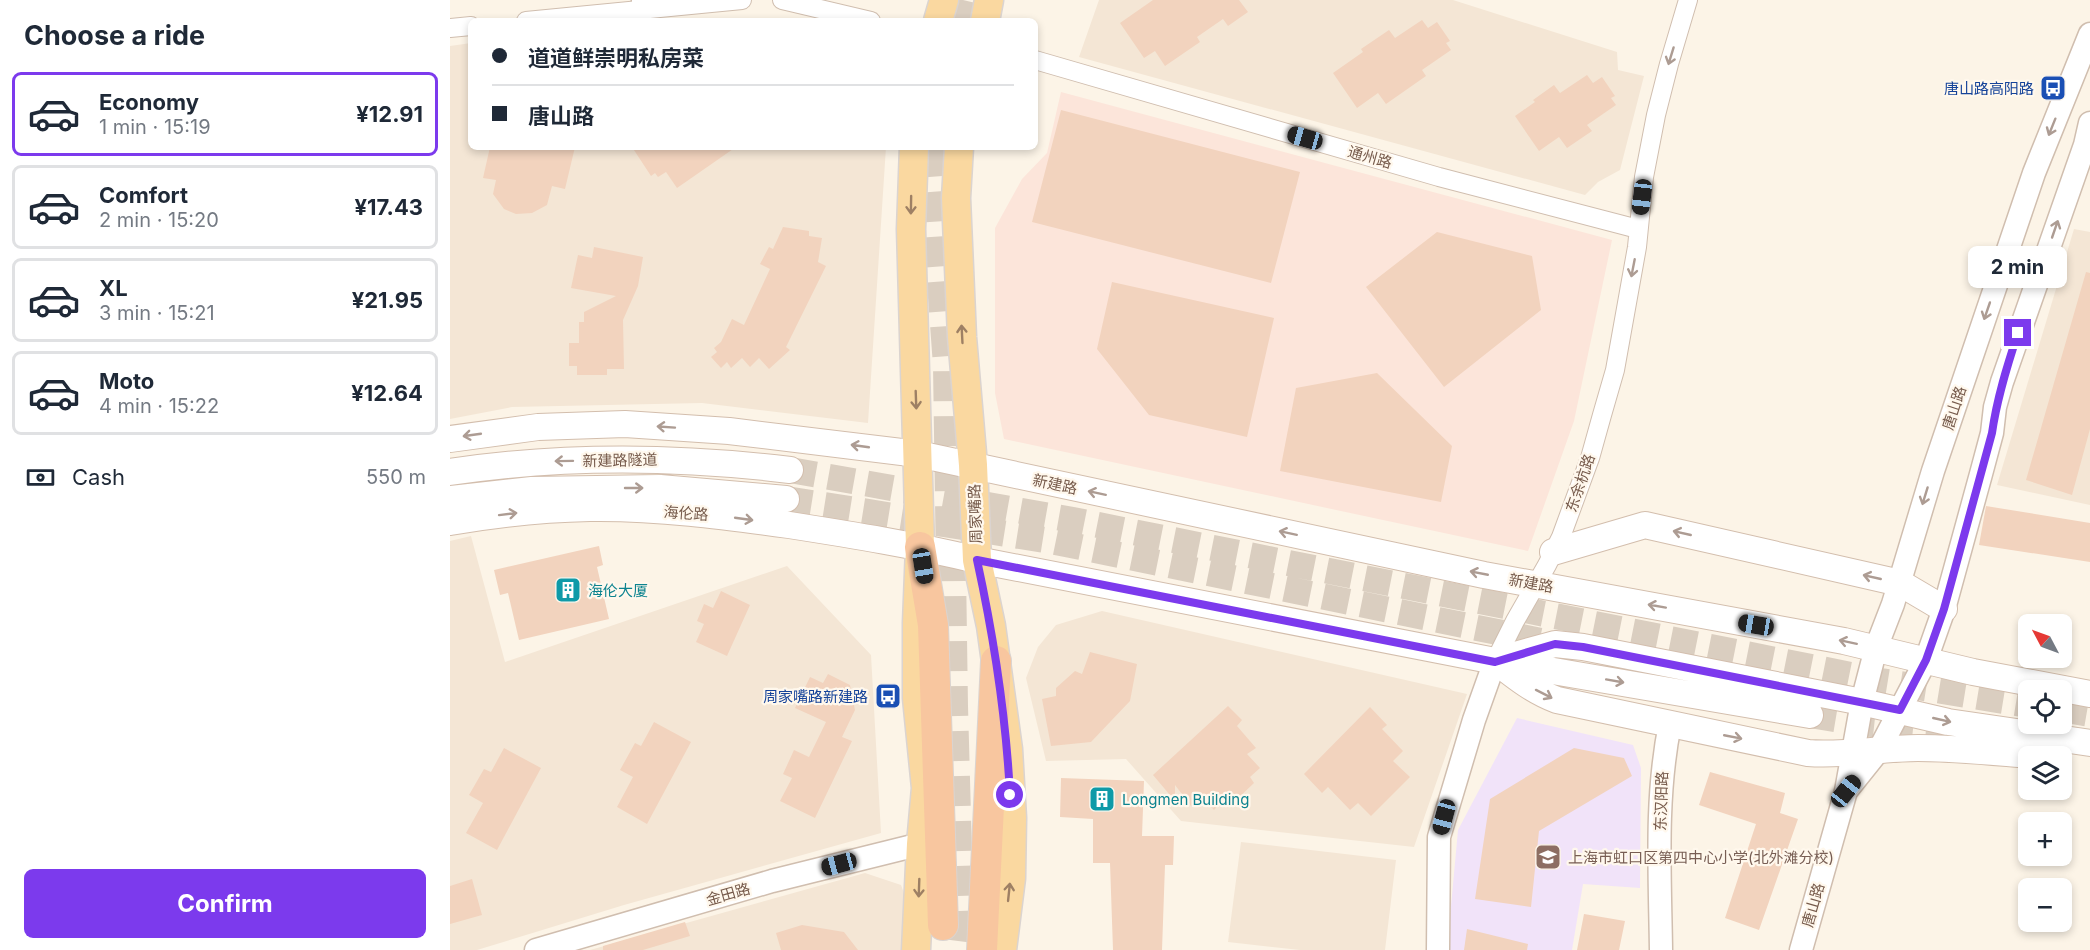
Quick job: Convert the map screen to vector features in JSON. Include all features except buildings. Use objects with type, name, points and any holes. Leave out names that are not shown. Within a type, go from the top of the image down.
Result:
[{"type":"highway","points":[[920,547],[933,625],[943,925]]},
{"type":"highway","points":[[982,950],[996,661]]},
{"type":"main road","points":[[939,18],[944,0]]},
{"type":"main road","points":[[986,18],[989,0]]},
{"type":"main road","points":[[914,150],[911,240],[920,547],[917,698],[926,788],[916,950]]},
{"type":"main road","name":"周家嘴路","points":[[959,150],[956,198],[962,337],[973,465],[977,560],[991,626],[1008,749],[1012,818],[1011,878],[1002,950]]},
{"type":"main road","points":[[450,439],[538,427],[625,424],[729,431],[918,454]]},
{"type":"main road","name":"新建路","points":[[918,454],[1461,570],[1876,648],[1973,672],[2090,694]]},
{"type":"main road","name":"新建路隧道","points":[[450,472],[537,461],[661,459],[731,463],[790,470]]},
{"type":"main road","name":"新建路隧道","points":[[450,499],[532,490],[660,488],[786,499]]},
{"type":"main road","name":"海伦路","points":[[450,522],[539,510],[637,509],[722,515],[920,547],[977,560]]},
{"type":"main road","points":[[1553,552],[1645,525],[1900,583],[1944,609]]},
{"type":"main road","points":[[977,560],[1495,662],[1810,715]]},
{"type":"main road","points":[[1495,662],[1555,644],[1583,647],[1862,702],[1948,722],[2090,743]]},
{"type":"main road","points":[[1495,662],[1544,696],[1557,700],[1808,753],[1967,750],[2018,754]]},
{"type":"main road","points":[[2072,757],[2090,758]]},
{"type":"street","points":[[548,18],[643,5],[742,0]]},
{"type":"street","points":[[782,0],[858,18]]},
{"type":"street","name":"东余杭路","points":[[1438,950],[1439,837],[1470,731],[1495,662],[1561,537],[1590,458],[1615,370],[1637,247],[1644,177],[1656,115],[1688,0]]},
{"type":"street","points":[[450,28],[468,26]]},
{"type":"street","name":"唐山路","points":[[1801,950],[1846,791],[1851,753],[1876,648],[1900,583],[1933,471],[2030,184],[2090,34]]},
{"type":"street","name":"通州路","points":[[1038,61],[1439,177],[1638,229]]},
{"type":"street","name":"唐山路","points":[[1846,791],[1879,750],[1926,660],[1944,609],[1992,433],[1995,407],[2002,382],[2085,145],[2090,123]]},
{"type":"street","name":"东汉阳路","points":[[1661,950],[1660,791],[1663,758],[1670,724]]},
{"type":"street","name":"金田路","points":[[536,950],[772,881],[921,844]]},
{"type":"shaded area","points":[[1099,0],[1453,0],[1617,52],[1618,70],[1644,76],[1620,170],[1598,182],[1585,195],[1079,57]]},
{"type":"shaded area","points":[[468,43],[468,150],[886,150],[868,423],[702,403],[512,407],[450,419],[450,46]]},
{"type":"shaded area","points":[[1061,92],[1612,240],[1574,421],[1528,551],[1004,439],[995,393],[995,228],[1022,179],[1047,153]]},
{"type":"shaded area","points":[[2074,229],[2090,232],[2090,505],[1997,485]]},
{"type":"shaded area","points":[[471,536],[505,662],[787,566],[871,655],[881,833],[624,905],[477,950],[450,950],[450,541]]},
{"type":"shaded area","points":[[1102,611],[1467,694],[1414,847],[1181,821],[1126,759],[1046,761],[1026,678],[1038,647],[1056,625]]},
{"type":"shaded area","name":"上海市虹口区第四中心小学(北外滩分校)","points":[[1517,718],[1633,745],[1641,768],[1640,888],[1583,884],[1572,950],[1447,950],[1458,830]]},
{"type":"shaded area","points":[[1241,842],[1396,860],[1385,950],[1300,950],[1228,942]]},
{"type":"shaded area","points":[[865,873],[901,885],[914,920],[915,950],[590,950]]},
{"type":"tunnel","points":[[959,18],[963,0]]},
{"type":"tunnel","points":[[935,150],[933,161],[948,365],[959,925],[956,950]]},
{"type":"tunnel","points":[[790,470],[1073,520],[1881,681],[2018,703]]},
{"type":"tunnel","points":[[786,499],[1051,541],[1561,645]]},
{"type":"tunnel","points":[[2072,711],[2090,714]]},
{"type":"tunnel","points":[[1810,715],[1852,722],[1965,734]]},
{"type":"place","name":"唐山路高阳路","points":[[2053,88]]},
{"type":"place","name":"海伦大厦","points":[[568,590]]},
{"type":"place","name":"周家嘴路新建路","points":[[888,696]]},
{"type":"place","name":"Longmen Building","points":[[1102,799]]},
{"type":"place","name":"上海市虹口区第四中心小学(北外滩分校)","points":[[1548,857]]},
{"type":"route","points":[[1010,795],[1008,749],[991,626],[977,560],[1495,662],[1555,644],[1583,647],[1900,710],[1926,660],[1944,609],[1992,433],[1995,407],[2018,333]]}]
